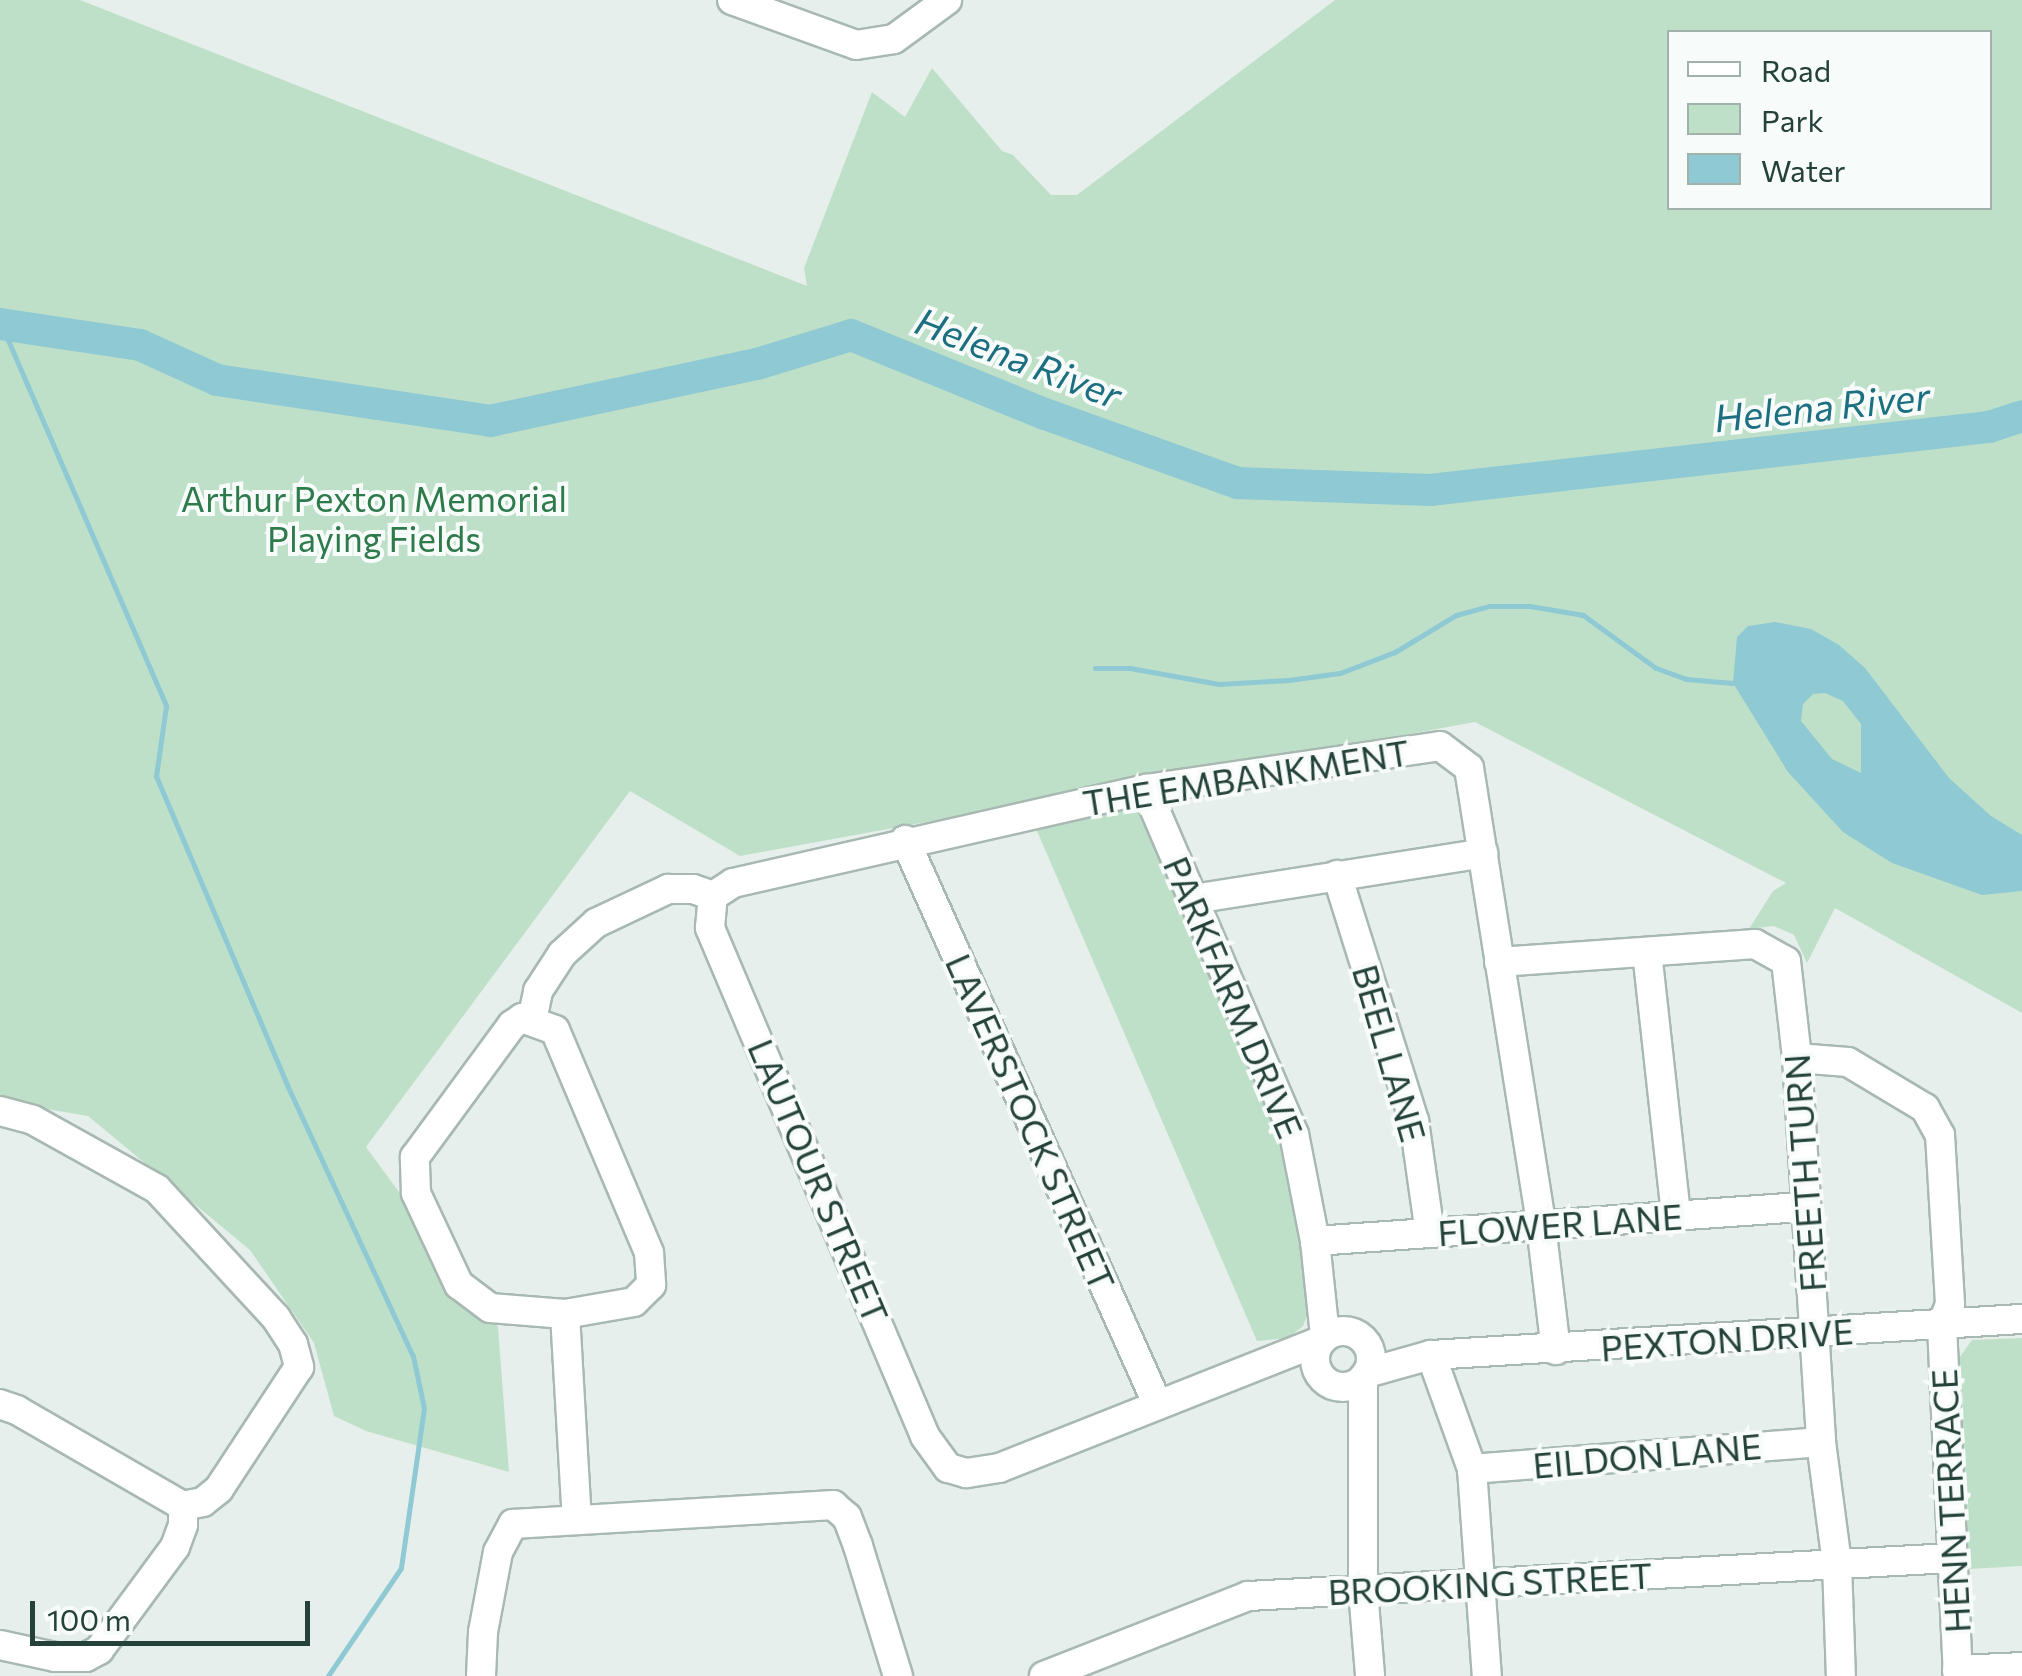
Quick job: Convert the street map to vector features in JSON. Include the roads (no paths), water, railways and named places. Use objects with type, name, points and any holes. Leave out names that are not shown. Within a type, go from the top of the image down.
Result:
[{"type":"street","points":[[732,0],[856,45],[894,39],[947,0]]},
{"type":"street","name":"THE EMBANKMENT","points":[[714,896],[733,883],[905,840],[1146,789],[1440,746],[1469,768],[1541,1225],[1556,1350]]},
{"type":"street","name":"PARKFARM DRIVE","points":[[1146,789],[1294,1134],[1316,1254],[1322,1338],[1314,1353],[1361,1439]]},
{"type":"street","name":"LAVERSTOCK STREET","points":[[905,840],[1156,1404]]},
{"type":"street","points":[[1194,899],[1482,852]]},
{"type":"street","name":"BEEL LANE","points":[[1337,875],[1414,1121],[1430,1233]]},
{"type":"street","points":[[532,1020],[538,992],[562,954],[596,923],[668,889],[714,896]]},
{"type":"street","name":"LAUTOUR STREET","points":[[714,896],[710,928],[925,1436],[948,1468],[982,1472],[1156,1404]]},
{"type":"street","name":"FREETH TURN","points":[[1500,962],[1755,944],[1786,961],[1797,1058],[1822,1442],[1837,1564],[1842,1676]]},
{"type":"street","points":[[1646,952],[1676,1216]]},
{"type":"street","points":[[522,1018],[555,1030],[652,1269],[650,1285],[634,1302],[565,1314],[490,1308],[469,1296],[459,1285],[416,1193],[412,1172],[415,1157],[512,1025],[522,1018]]},
{"type":"street","name":"HENN TERRACE","points":[[1797,1058],[1848,1062],[1925,1108],[1935,1119],[1940,1135],[1950,1304],[1942,1325],[1958,1673]]},
{"type":"street","points":[[0,1112],[48,1128],[157,1190],[276,1318],[293,1344],[299,1368],[220,1489],[203,1502],[183,1506],[17,1410],[0,1404]]},
{"type":"street","name":"FLOWER LANE","points":[[1316,1254],[1430,1233],[1805,1207]]},
{"type":"street","name":"PARKFARM DRIVE","points":[[1316,1254],[1371,1361],[1365,1376],[1361,1439],[1363,1590],[1370,1676]]},
{"type":"street","points":[[565,1314],[576,1520]]},
{"type":"street","name":"PEXTON DRIVE","points":[[1365,1376],[1431,1355],[2022,1319]]},
{"type":"street","points":[[1156,1404],[1337,1331],[1361,1338]]},
{"type":"street","name":"PEXTON DRIVE","points":[[1361,1338],[1431,1355]]},
{"type":"street","points":[[1431,1355],[1472,1470],[1486,1676]]},
{"type":"street","points":[[1242,1372],[1325,1379],[1352,1386],[1365,1376]]},
{"type":"street","name":"EILDON LANE","points":[[1472,1470],[1822,1442]]},
{"type":"street","points":[[481,1676],[483,1632],[498,1552],[514,1524],[833,1505],[846,1518],[858,1546],[898,1676]]},
{"type":"street","points":[[0,1645],[55,1657],[86,1658],[99,1650],[175,1547],[183,1525],[183,1506]]},
{"type":"street","name":"BROOKING STREET","points":[[1044,1676],[1248,1596],[1952,1558]]},
{"type":"street","points":[[1958,1673],[2022,1667]]},
{"type":"water","points":[[1775,622],[1811,629],[1839,645],[1865,668],[1949,778],[1991,816],[2022,835],[2022,891],[1982,895],[1892,863],[1843,832],[1788,772],[1733,683],[1737,637],[1748,626]],"holes":[[[1825,693],[1843,701],[1861,724],[1861,773],[1832,759],[1801,721],[1803,704],[1813,694]]]},
{"type":"waterway","name":"Helena River","points":[[0,324],[140,345],[217,380],[490,421],[757,364],[851,335],[1045,414],[1238,483],[1430,490],[1989,427],[2022,416]]},
{"type":"waterway","points":[[1,324],[166,706],[156,776],[287,1085],[413,1356],[424,1408],[401,1568],[328,1676]]},
{"type":"waterway","points":[[1095,668],[1130,668],[1219,684],[1340,673],[1395,652],[1456,615],[1489,606],[1530,606],[1583,615],[1656,668],[1686,679],[1733,683]]},
{"type":"park label","name":"Arthur Pexton Memorial Playing Fields","points":[[374,518]]}]
